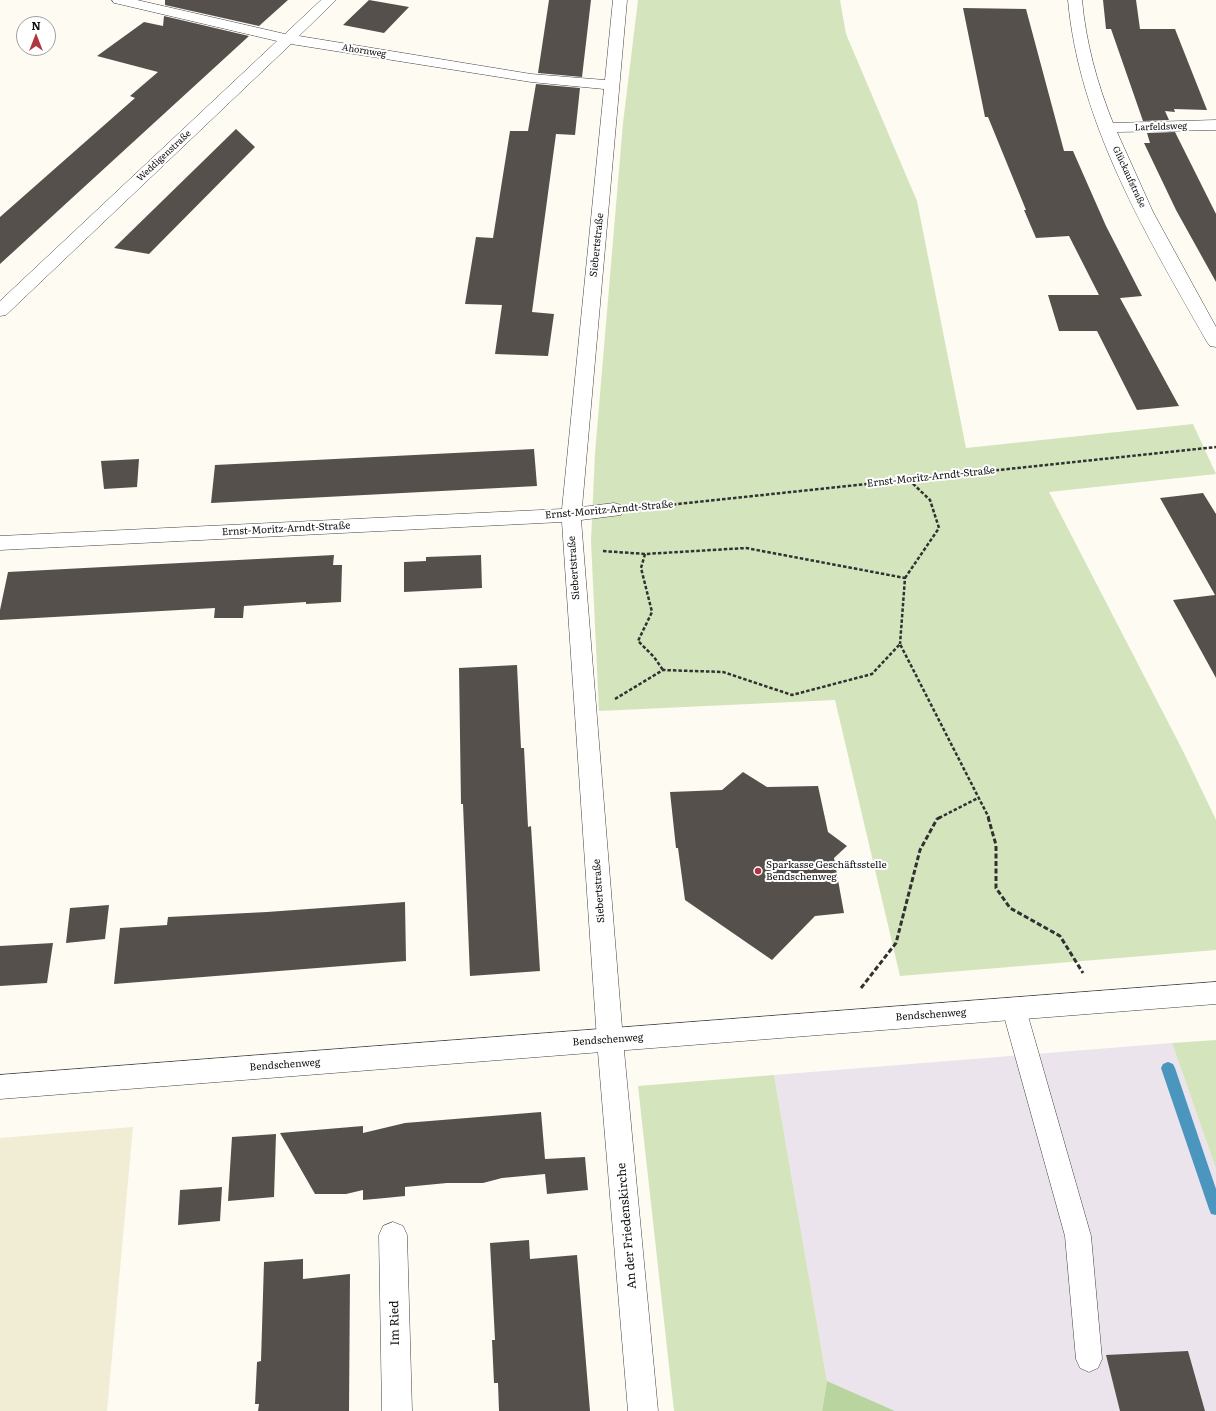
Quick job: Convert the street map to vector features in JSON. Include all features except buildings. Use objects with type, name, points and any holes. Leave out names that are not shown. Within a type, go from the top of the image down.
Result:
[{"type":"street","name":"Ahornweg","points":[[119,0],[288,39],[531,78],[613,85]]},
{"type":"street","name":"Weddigenstraße","points":[[0,311],[329,0]]},
{"type":"street","name":"Siebertstraße","points":[[610,1040],[572,549],[571,515],[620,0]]},
{"type":"street","name":"Glückaufstraße","points":[[1075,0],[1077,27],[1085,67],[1107,128],[1139,201],[1216,342]]},
{"type":"street","name":"Larfeldsweg","points":[[1107,128],[1216,125]]},
{"type":"street","name":"Ernst-Moritz-Arndt-Straße","points":[[0,543],[571,515],[614,510]]},
{"type":"street","name":"Bendschenweg","points":[[0,1087],[1216,993]]},
{"type":"street","name":"An der Friedenskirche","points":[[610,1040],[643,1411]]},
{"type":"street","name":"Im Ried","points":[[393,1235],[397,1411]]},
{"type":"lane","points":[[1014,1009],[1078,1236],[1090,1359]]},
{"type":"path","name":"Ernst-Moritz-Arndt-Straße","points":[[614,510],[1216,447]]},
{"type":"path","points":[[908,479],[930,500],[940,528],[905,578],[900,644],[988,816],[996,845],[996,888],[1010,908],[1060,936],[1083,974]]},
{"type":"path","points":[[572,549],[645,554],[746,548],[905,578]]},
{"type":"path","points":[[645,554],[641,568],[652,612],[638,641],[654,657],[663,670]]},
{"type":"path","points":[[585,716],[663,670],[723,672],[792,694],[872,674],[900,644]]},
{"type":"path","points":[[859,990],[896,943],[920,850],[937,819],[978,798]]},
{"type":"shaded area","points":[[1172,1043],[1216,1169],[1216,1411],[895,1411],[827,1381],[774,1075]]},
{"type":"shaded area","points":[[133,1127],[107,1411],[0,1411],[0,1138]]},
{"type":"green space","points":[[638,0],[840,0],[846,34],[917,201],[966,448],[1193,424],[1216,474],[1049,492],[1184,753],[1216,820],[1216,950],[900,976],[835,700],[599,711],[591,541],[595,453],[623,123]]},
{"type":"green space","points":[[1216,1040],[1216,1169],[1172,1043]]},
{"type":"green space","points":[[774,1075],[827,1381],[822,1411],[674,1411],[638,1086]]},
{"type":"green space","points":[[827,1381],[895,1411],[822,1411]]},
{"type":"waterway","points":[[1168,1068],[1216,1209]]},
{"type":"place","name":"Sparkasse Geschäftsstelle Bendschenweg","points":[[758,871]]}]
